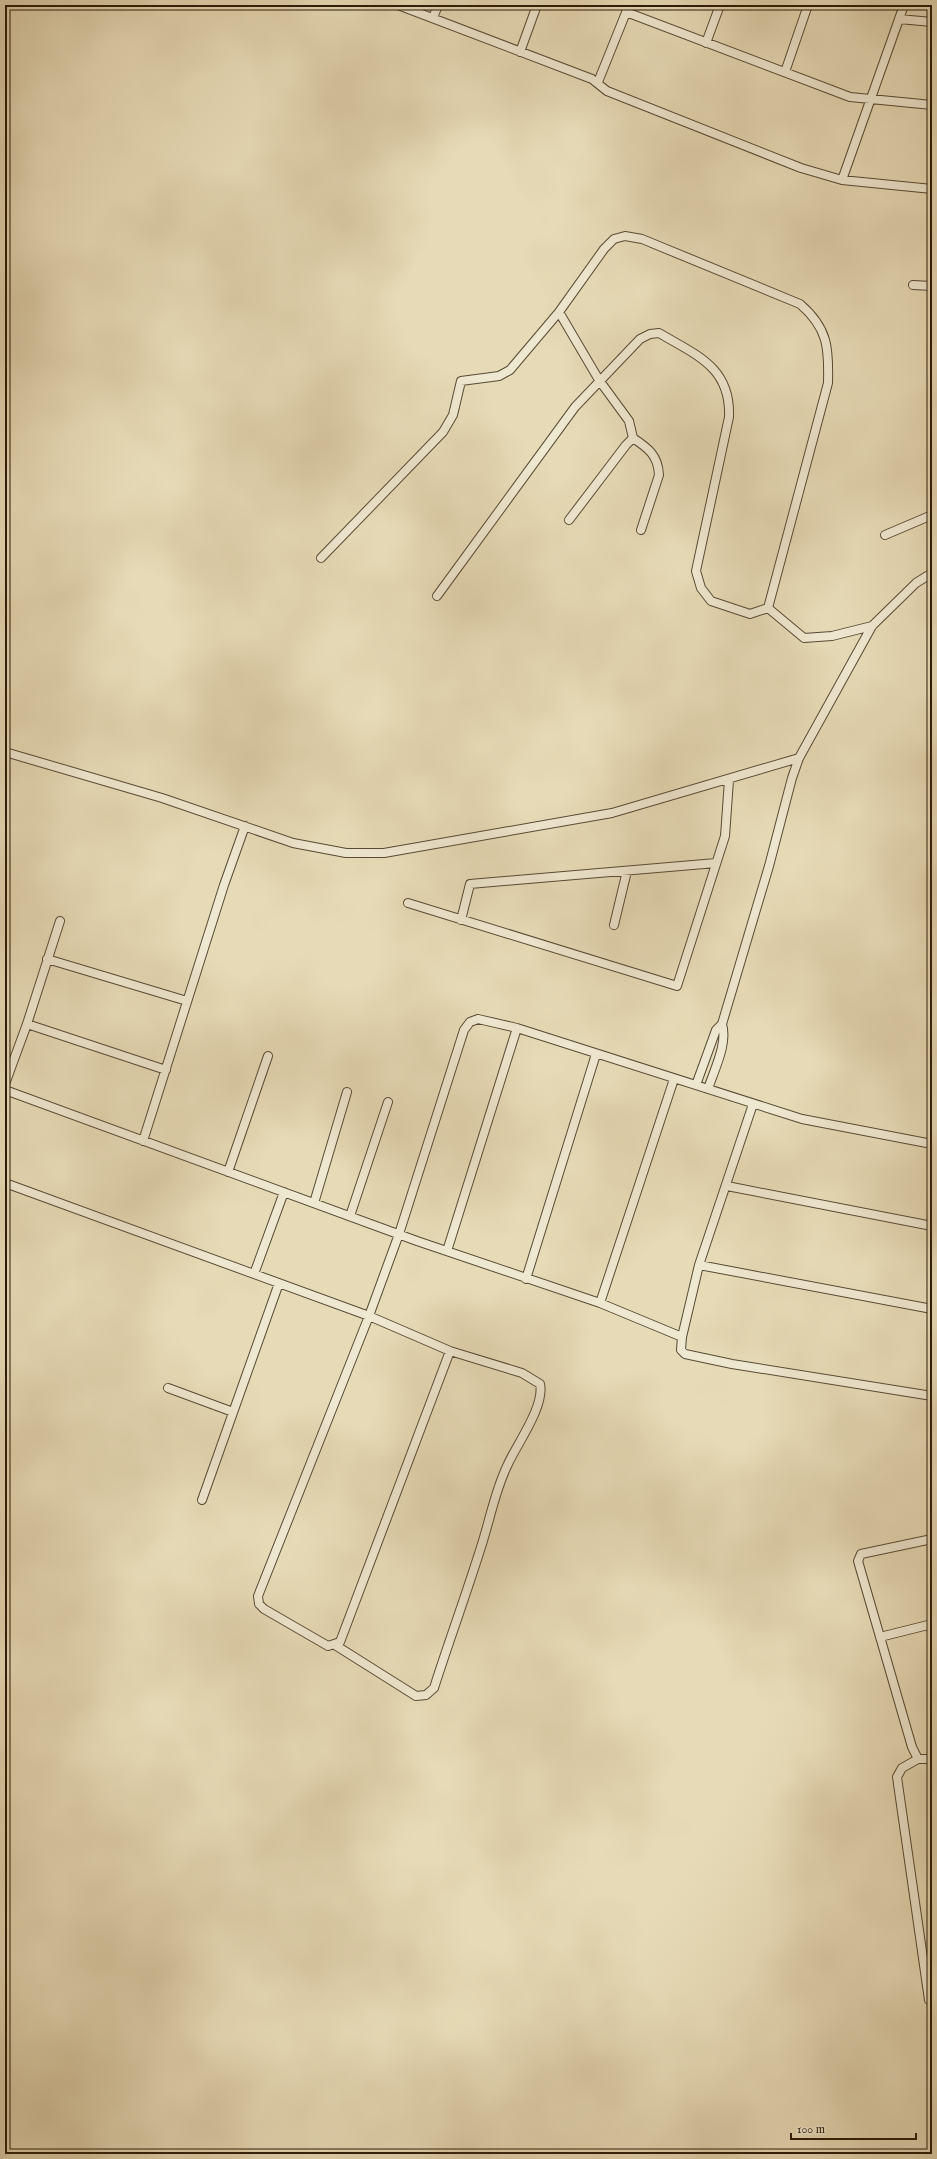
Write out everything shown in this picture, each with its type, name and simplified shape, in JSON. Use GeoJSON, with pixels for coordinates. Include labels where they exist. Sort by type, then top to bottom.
{"type":"FeatureCollection","features":[{"type":"Feature","properties":{"kind":"street"},"geometry":{"type":"LineString","coordinates":[[398,5],[598,82],[607,90],[801,168],[842,180],[932,189]]}},
{"type":"Feature","properties":{"kind":"street"},"geometry":{"type":"LineString","coordinates":[[433,18],[438,5]]}},
{"type":"Feature","properties":{"kind":"street"},"geometry":{"type":"LineString","coordinates":[[520,52],[537,5]]}},
{"type":"Feature","properties":{"kind":"street"},"geometry":{"type":"LineString","coordinates":[[706,43],[720,5]]}},
{"type":"Feature","properties":{"kind":"street"},"geometry":{"type":"LineString","coordinates":[[785,72],[808,5]]}},
{"type":"Feature","properties":{"kind":"street"},"geometry":{"type":"LineString","coordinates":[[842,180],[904,5]]}},
{"type":"Feature","properties":{"kind":"street"},"geometry":{"type":"LineString","coordinates":[[598,82],[628,9],[706,43],[850,97],[932,105]]}},
{"type":"Feature","properties":{"kind":"street"},"geometry":{"type":"LineString","coordinates":[[899,19],[932,22]]}},
{"type":"Feature","properties":{"kind":"street"},"geometry":{"type":"LineString","coordinates":[[321,558],[443,432],[453,415],[461,381],[499,376],[510,370],[559,312],[604,249],[614,239],[625,236],[642,239],[800,304],[812,315],[824,333],[829,353],[828,383],[768,608]]}},
{"type":"Feature","properties":{"kind":"street"},"geometry":{"type":"LineString","coordinates":[[913,285],[932,286]]}},
{"type":"Feature","properties":{"kind":"street"},"geometry":{"type":"LineString","coordinates":[[559,312],[599,380],[629,421],[634,438],[651,451],[659,466],[659,474],[641,530]]}},
{"type":"Feature","properties":{"kind":"street"},"geometry":{"type":"LineString","coordinates":[[437,596],[575,407],[599,380],[640,339],[650,334],[659,334],[709,363],[727,388],[730,402],[729,417],[696,571],[701,588],[711,601],[750,614],[768,608]]}},
{"type":"Feature","properties":{"kind":"street"},"geometry":{"type":"LineString","coordinates":[[569,520],[626,445],[634,438]]}},
{"type":"Feature","properties":{"kind":"street"},"geometry":{"type":"LineString","coordinates":[[885,535],[932,515]]}},
{"type":"Feature","properties":{"kind":"street"},"geometry":{"type":"LineString","coordinates":[[696,1085],[716,1030],[722,1024],[769,866],[792,778],[799,758],[872,626],[916,583],[932,574]]}},
{"type":"Feature","properties":{"kind":"street"},"geometry":{"type":"LineString","coordinates":[[768,608],[804,638],[832,636],[872,626]]}},
{"type":"Feature","properties":{"kind":"street"},"geometry":{"type":"LineString","coordinates":[[5,752],[162,798],[293,843],[346,854],[384,853],[612,813],[667,795],[729,780],[799,758]]}},
{"type":"Feature","properties":{"kind":"street"},"geometry":{"type":"LineString","coordinates":[[408,903],[676,986],[725,836],[729,780]]}},
{"type":"Feature","properties":{"kind":"street"},"geometry":{"type":"LineString","coordinates":[[143,1141],[187,1001],[245,826]]}},
{"type":"Feature","properties":{"kind":"street"},"geometry":{"type":"LineString","coordinates":[[461,920],[470,884],[716,864]]}},
{"type":"Feature","properties":{"kind":"street"},"geometry":{"type":"LineString","coordinates":[[614,925],[627,871]]}},
{"type":"Feature","properties":{"kind":"street"},"geometry":{"type":"LineString","coordinates":[[5,1084],[27,1024],[60,921]]}},
{"type":"Feature","properties":{"kind":"street"},"geometry":{"type":"LineString","coordinates":[[47,959],[187,1001]]}},
{"type":"Feature","properties":{"kind":"street"},"geometry":{"type":"LineString","coordinates":[[450,1351],[340,1642],[335,1645],[328,1646],[264,1609],[259,1604],[258,1596],[369,1316],[399,1234],[464,1030],[470,1022],[478,1019],[517,1028],[674,1080],[696,1085],[802,1119],[932,1144]]}},
{"type":"Feature","properties":{"kind":"street"},"geometry":{"type":"LineString","coordinates":[[27,1024],[166,1070]]}},
{"type":"Feature","properties":{"kind":"street"},"geometry":{"type":"LineString","coordinates":[[708,1089],[722,1045],[724,1032],[722,1024]]}},
{"type":"Feature","properties":{"kind":"street"},"geometry":{"type":"LineString","coordinates":[[447,1251],[517,1028]]}},
{"type":"Feature","properties":{"kind":"street"},"geometry":{"type":"LineString","coordinates":[[526,1279],[596,1054]]}},
{"type":"Feature","properties":{"kind":"street"},"geometry":{"type":"LineString","coordinates":[[228,1172],[268,1056]]}},
{"type":"Feature","properties":{"kind":"street"},"geometry":{"type":"LineString","coordinates":[[600,1303],[674,1080]]}},
{"type":"Feature","properties":{"kind":"street"},"geometry":{"type":"LineString","coordinates":[[5,1090],[399,1234],[526,1279],[600,1303],[682,1337]]}},
{"type":"Feature","properties":{"kind":"street"},"geometry":{"type":"LineString","coordinates":[[314,1203],[347,1092]]}},
{"type":"Feature","properties":{"kind":"street"},"geometry":{"type":"LineString","coordinates":[[350,1216],[388,1102]]}},
{"type":"Feature","properties":{"kind":"street"},"geometry":{"type":"LineString","coordinates":[[753,1104],[727,1186],[699,1265],[682,1337],[681,1350],[685,1354],[732,1364],[932,1396]]}},
{"type":"Feature","properties":{"kind":"street"},"geometry":{"type":"LineString","coordinates":[[5,1183],[369,1316],[450,1351],[522,1373],[540,1384],[541,1391],[536,1408],[507,1465],[495,1497],[481,1547],[434,1688],[426,1695],[416,1696],[335,1645]]}},
{"type":"Feature","properties":{"kind":"street"},"geometry":{"type":"LineString","coordinates":[[727,1186],[932,1226]]}},
{"type":"Feature","properties":{"kind":"street"},"geometry":{"type":"LineString","coordinates":[[254,1274],[284,1192]]}},
{"type":"Feature","properties":{"kind":"street"},"geometry":{"type":"LineString","coordinates":[[699,1265],[932,1309]]}},
{"type":"Feature","properties":{"kind":"street"},"geometry":{"type":"LineString","coordinates":[[202,1500],[279,1283]]}},
{"type":"Feature","properties":{"kind":"street"},"geometry":{"type":"LineString","coordinates":[[168,1388],[233,1412]]}},
{"type":"Feature","properties":{"kind":"street"},"geometry":{"type":"LineString","coordinates":[[918,1759],[912,1747],[858,1564],[861,1554],[932,1539]]}},
{"type":"Feature","properties":{"kind":"street"},"geometry":{"type":"LineString","coordinates":[[880,1637],[932,1624]]}},
{"type":"Feature","properties":{"kind":"street"},"geometry":{"type":"LineString","coordinates":[[929,2000],[897,1777],[902,1768],[918,1759],[932,1759]]}}]}
